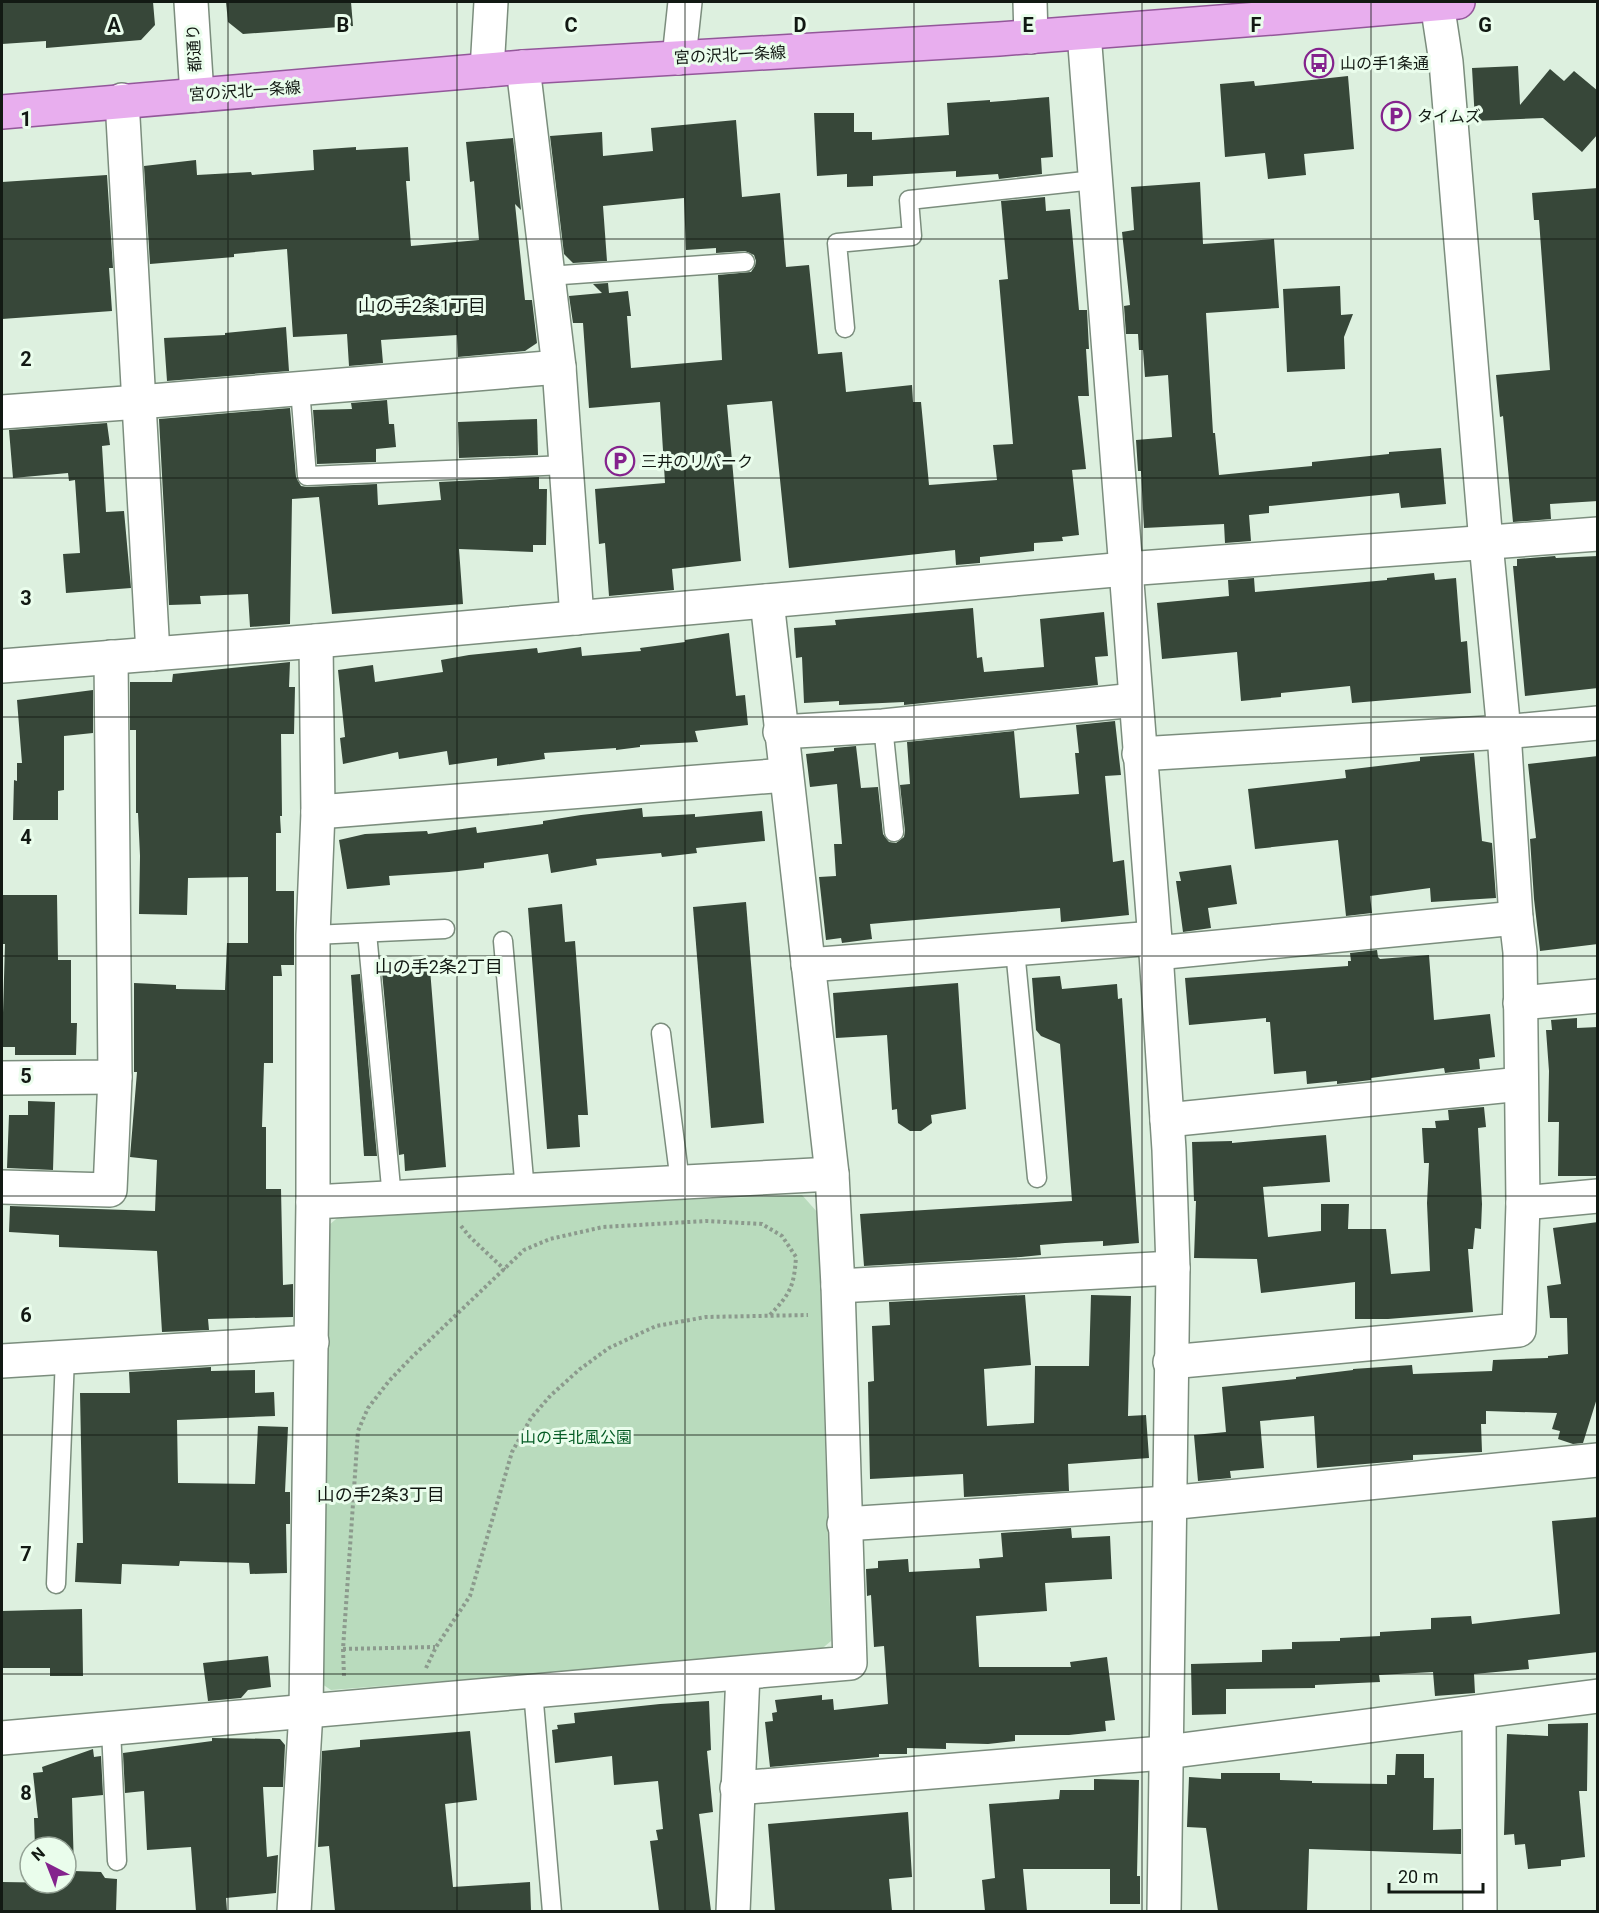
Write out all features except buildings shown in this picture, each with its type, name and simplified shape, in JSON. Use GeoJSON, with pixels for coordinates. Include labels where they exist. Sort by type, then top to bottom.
{"type":"FeatureCollection","features":[{"type":"Feature","properties":{"kind":"main road","name":"宮の沢北一条線"},"geometry":{"type":"LineString","coordinates":[[2,112],[487,70],[1084,33],[1272,10],[1448,2]]}},
{"type":"Feature","properties":{"kind":"street","name":"都通り"},"geometry":{"type":"LineString","coordinates":[[191,2],[197,95]]}},
{"type":"Feature","properties":{"kind":"street"},"geometry":{"type":"LineString","coordinates":[[487,70],[491,2]]}},
{"type":"Feature","properties":{"kind":"street"},"geometry":{"type":"LineString","coordinates":[[680,58],[685,2]]}},
{"type":"Feature","properties":{"kind":"street"},"geometry":{"type":"LineString","coordinates":[[1030,2],[1031,36]]}},
{"type":"Feature","properties":{"kind":"street"},"geometry":{"type":"LineString","coordinates":[[1170,1362],[1519,1330],[1523,1203],[1520,952],[1504,732],[1446,62],[1448,2]]}},
{"type":"Feature","properties":{"kind":"street"},"geometry":{"type":"LineString","coordinates":[[1084,33],[1167,1120],[1173,1268],[1164,1911]]}},
{"type":"Feature","properties":{"kind":"street"},"geometry":{"type":"LineString","coordinates":[[522,68],[559,367],[577,618]]}},
{"type":"Feature","properties":{"kind":"street"},"geometry":{"type":"LineString","coordinates":[[122,100],[153,654]]}},
{"type":"Feature","properties":{"kind":"street"},"geometry":{"type":"LineString","coordinates":[[2,412],[559,367]]}},
{"type":"Feature","properties":{"kind":"street"},"geometry":{"type":"LineString","coordinates":[[2,666],[316,641],[1126,569],[1598,534]]}},
{"type":"Feature","properties":{"kind":"street"},"geometry":{"type":"LineString","coordinates":[[2,1738],[850,1664],[832,1174],[780,732],[767,601]]}},
{"type":"Feature","properties":{"kind":"street"},"geometry":{"type":"LineString","coordinates":[[294,1911],[306,1712],[314,1202],[313,935],[318,812],[316,641]]}},
{"type":"Feature","properties":{"kind":"street"},"geometry":{"type":"LineString","coordinates":[[2,1187],[110,1190],[115,1077],[111,657]]}},
{"type":"Feature","properties":{"kind":"street"},"geometry":{"type":"LineString","coordinates":[[780,732],[883,726],[1135,700]]}},
{"type":"Feature","properties":{"kind":"street"},"geometry":{"type":"LineString","coordinates":[[1139,754],[1504,732],[1598,723]]}},
{"type":"Feature","properties":{"kind":"street"},"geometry":{"type":"LineString","coordinates":[[318,812],[786,775]]}},
{"type":"Feature","properties":{"kind":"street"},"geometry":{"type":"LineString","coordinates":[[808,965],[1015,950],[1155,946],[1516,918]]}},
{"type":"Feature","properties":{"kind":"street"},"geometry":{"type":"LineString","coordinates":[[1520,1003],[1598,996]]}},
{"type":"Feature","properties":{"kind":"street"},"geometry":{"type":"LineString","coordinates":[[2,1078],[115,1077]]}},
{"type":"Feature","properties":{"kind":"street"},"geometry":{"type":"LineString","coordinates":[[1167,1120],[1521,1084]]}},
{"type":"Feature","properties":{"kind":"street"},"geometry":{"type":"LineString","coordinates":[[314,1202],[832,1174]]}},
{"type":"Feature","properties":{"kind":"street"},"geometry":{"type":"LineString","coordinates":[[1523,1203],[1598,1196]]}},
{"type":"Feature","properties":{"kind":"street"},"geometry":{"type":"LineString","coordinates":[[838,1301],[1173,1268]]}},
{"type":"Feature","properties":{"kind":"street"},"geometry":{"type":"LineString","coordinates":[[2,1361],[312,1342]]}},
{"type":"Feature","properties":{"kind":"street"},"geometry":{"type":"LineString","coordinates":[[844,1524],[1168,1503],[1598,1460]]}},
{"type":"Feature","properties":{"kind":"street"},"geometry":{"type":"LineString","coordinates":[[733,1911],[743,1673]]}},
{"type":"Feature","properties":{"kind":"street"},"geometry":{"type":"LineString","coordinates":[[737,1788],[1167,1752],[1598,1696]]}},
{"type":"Feature","properties":{"kind":"street"},"geometry":{"type":"LineString","coordinates":[[1479,1713],[1480,1911]]}},
{"type":"Feature","properties":{"kind":"lane"},"geometry":{"type":"LineString","coordinates":[[845,328],[837,243],[912,236],[909,200],[1094,180]]}},
{"type":"Feature","properties":{"kind":"lane"},"geometry":{"type":"LineString","coordinates":[[548,276],[745,262]]}},
{"type":"Feature","properties":{"kind":"lane"},"geometry":{"type":"LineString","coordinates":[[300,389],[307,476],[566,465]]}},
{"type":"Feature","properties":{"kind":"lane"},"geometry":{"type":"LineString","coordinates":[[883,726],[894,832]]}},
{"type":"Feature","properties":{"kind":"lane"},"geometry":{"type":"LineString","coordinates":[[313,935],[446,929]]}},
{"type":"Feature","properties":{"kind":"lane"},"geometry":{"type":"LineString","coordinates":[[367,933],[392,1198]]}},
{"type":"Feature","properties":{"kind":"lane"},"geometry":{"type":"LineString","coordinates":[[504,941],[525,1191]]}},
{"type":"Feature","properties":{"kind":"lane"},"geometry":{"type":"LineString","coordinates":[[1015,950],[1037,1178]]}},
{"type":"Feature","properties":{"kind":"lane"},"geometry":{"type":"LineString","coordinates":[[661,1033],[680,1182]]}},
{"type":"Feature","properties":{"kind":"lane"},"geometry":{"type":"LineString","coordinates":[[56,1584],[65,1357]]}},
{"type":"Feature","properties":{"kind":"lane"},"geometry":{"type":"LineString","coordinates":[[533,1691],[552,1911]]}},
{"type":"Feature","properties":{"kind":"lane"},"geometry":{"type":"LineString","coordinates":[[111,1728],[117,1862]]}},
{"type":"Feature","properties":{"kind":"path"},"geometry":{"type":"LineString","coordinates":[[465,1194],[460,1224],[470,1237],[505,1270]]}},
{"type":"Feature","properties":{"kind":"path"},"geometry":{"type":"LineString","coordinates":[[344,1681],[343,1649],[358,1431],[368,1408],[412,1357],[524,1250],[550,1239],[603,1227],[706,1221],[762,1224],[782,1236],[796,1257],[794,1283],[783,1302],[769,1316]]}},
{"type":"Feature","properties":{"kind":"path"},"geometry":{"type":"LineString","coordinates":[[423,1673],[436,1647],[470,1596],[512,1452],[531,1418],[551,1395],[580,1369],[609,1348],[656,1326],[706,1317],[769,1316],[838,1301]]}},
{"type":"Feature","properties":{"kind":"path"},"geometry":{"type":"LineString","coordinates":[[343,1649],[436,1647]]}},
{"type":"Feature","properties":{"kind":"green space","name":"山の手北風公園"},"geometry":{"type":"Polygon","coordinates":[[[802,1195],[818,1213],[831,1641],[818,1652],[331,1690],[322,1684],[329,1225],[342,1214],[802,1195]]]}},
{"type":"Feature","properties":{"kind":"place","name":"山の手1条通"},"geometry":{"type":"Point","coordinates":[1319,63]}},
{"type":"Feature","properties":{"kind":"place","name":"タイムズ"},"geometry":{"type":"Point","coordinates":[1396,116]}},
{"type":"Feature","properties":{"kind":"place","name":"三井のリパーク"},"geometry":{"type":"Point","coordinates":[620,461]}},
{"type":"Feature","properties":{"kind":"district","name":"山の手2条1丁目"},"geometry":{"type":"Point","coordinates":[422,305]}},
{"type":"Feature","properties":{"kind":"district","name":"山の手2条2丁目"},"geometry":{"type":"Point","coordinates":[439,966]}},
{"type":"Feature","properties":{"kind":"district","name":"山の手2条3丁目"},"geometry":{"type":"Point","coordinates":[381,1494]}}]}
